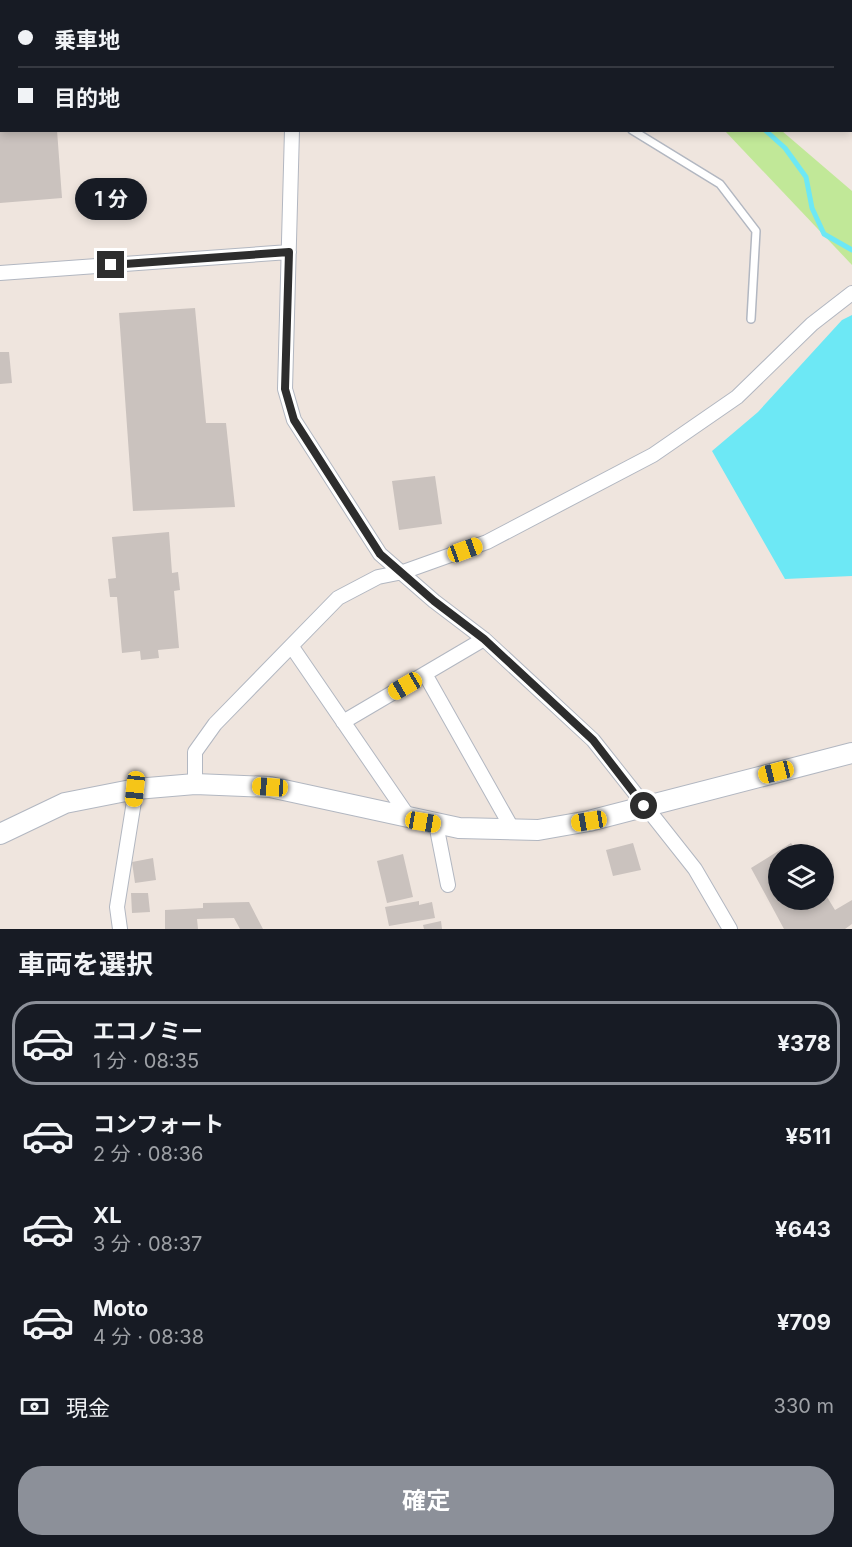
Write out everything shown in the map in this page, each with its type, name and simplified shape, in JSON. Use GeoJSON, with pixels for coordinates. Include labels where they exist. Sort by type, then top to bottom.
{"type":"FeatureCollection","features":[{"type":"Feature","properties":{"kind":"street"},"geometry":{"type":"LineString","coordinates":[[292,132],[285,389],[294,420],[380,554],[434,601],[484,639],[593,740],[695,869],[729,929]]}},
{"type":"Feature","properties":{"kind":"street"},"geometry":{"type":"LineString","coordinates":[[0,273],[289,252]]}},
{"type":"Feature","properties":{"kind":"street"},"geometry":{"type":"LineString","coordinates":[[195,784],[195,752],[208,734],[338,598],[378,578],[403,572],[487,542],[653,455],[737,397],[812,324],[852,293]]}},
{"type":"Feature","properties":{"kind":"street"},"geometry":{"type":"LineString","coordinates":[[343,722],[484,639]]}},
{"type":"Feature","properties":{"kind":"street"},"geometry":{"type":"LineString","coordinates":[[292,647],[410,819]]}},
{"type":"Feature","properties":{"kind":"street"},"geometry":{"type":"LineString","coordinates":[[425,674],[513,830]]}},
{"type":"Feature","properties":{"kind":"street"},"geometry":{"type":"LineString","coordinates":[[0,834],[66,803],[135,789],[195,784],[270,787],[459,828],[538,830],[589,821],[852,753]]}},
{"type":"Feature","properties":{"kind":"street"},"geometry":{"type":"LineString","coordinates":[[120,929],[117,907],[135,789]]}},
{"type":"Feature","properties":{"kind":"street"},"geometry":{"type":"LineString","coordinates":[[436,824],[448,885]]}},
{"type":"Feature","properties":{"kind":"lane"},"geometry":{"type":"LineString","coordinates":[[635,132],[720,184],[756,231],[751,319]]}},
{"type":"Feature","properties":{"kind":"green space"},"geometry":{"type":"Polygon","coordinates":[[[726,132],[783,132],[852,191],[852,265],[726,132]]]}},
{"type":"Feature","properties":{"kind":"water"},"geometry":{"type":"Polygon","coordinates":[[[852,315],[852,576],[785,579],[712,451],[758,412],[842,320],[852,315]]]}},
{"type":"Feature","properties":{"kind":"building"},"geometry":{"type":"Polygon","coordinates":[[[0,132],[57,132],[62,198],[0,203],[0,132]]]}},
{"type":"Feature","properties":{"kind":"building"},"geometry":{"type":"Polygon","coordinates":[[[195,308],[206,423],[226,423],[235,507],[133,511],[119,313],[195,308]]]}},
{"type":"Feature","properties":{"kind":"building"},"geometry":{"type":"Polygon","coordinates":[[[0,352],[9,352],[12,383],[0,384],[0,352]]]}},
{"type":"Feature","properties":{"kind":"building"},"geometry":{"type":"Polygon","coordinates":[[[435,476],[442,524],[399,530],[392,481],[435,476]]]}},
{"type":"Feature","properties":{"kind":"building"},"geometry":{"type":"Polygon","coordinates":[[[169,532],[172,573],[178,572],[180,590],[174,591],[179,648],[158,650],[159,658],[141,660],[140,651],[122,653],[117,597],[110,597],[108,579],[116,578],[112,537],[169,532]]]}},
{"type":"Feature","properties":{"kind":"building"},"geometry":{"type":"Polygon","coordinates":[[[633,843],[641,870],[613,876],[606,850],[633,843]]]}},
{"type":"Feature","properties":{"kind":"building"},"geometry":{"type":"Polygon","coordinates":[[[403,854],[413,897],[387,903],[377,861],[403,854]]]}},
{"type":"Feature","properties":{"kind":"building"},"geometry":{"type":"Polygon","coordinates":[[[768,857],[768,899],[751,868],[768,857]]]}},
{"type":"Feature","properties":{"kind":"building"},"geometry":{"type":"Polygon","coordinates":[[[153,858],[156,880],[135,883],[132,862],[153,858]]]}},
{"type":"Feature","properties":{"kind":"building"},"geometry":{"type":"Polygon","coordinates":[[[131,893],[148,893],[150,912],[132,913],[131,893]]]}},
{"type":"Feature","properties":{"kind":"building"},"geometry":{"type":"Polygon","coordinates":[[[852,900],[852,924],[845,929],[784,929],[774,910],[835,910],[852,900]]]}},
{"type":"Feature","properties":{"kind":"building"},"geometry":{"type":"Polygon","coordinates":[[[419,901],[419,905],[432,902],[435,918],[389,926],[385,907],[419,901]]]}},
{"type":"Feature","properties":{"kind":"building"},"geometry":{"type":"Polygon","coordinates":[[[249,902],[263,929],[240,929],[234,918],[197,919],[198,929],[165,929],[165,910],[203,908],[203,903],[249,902]]]}},
{"type":"Feature","properties":{"kind":"building"},"geometry":{"type":"Polygon","coordinates":[[[441,921],[442,929],[424,929],[423,925],[441,921]]]}},
{"type":"Feature","properties":{"kind":"waterway"},"geometry":{"type":"LineString","coordinates":[[767,132],[785,148],[806,177],[812,208],[824,234],[852,250]]}},
{"type":"Feature","properties":{"kind":"route"},"geometry":{"type":"LineString","coordinates":[[111,265],[289,252],[285,389],[294,420],[380,554],[434,601],[484,639],[593,740],[644,806]]}}]}
